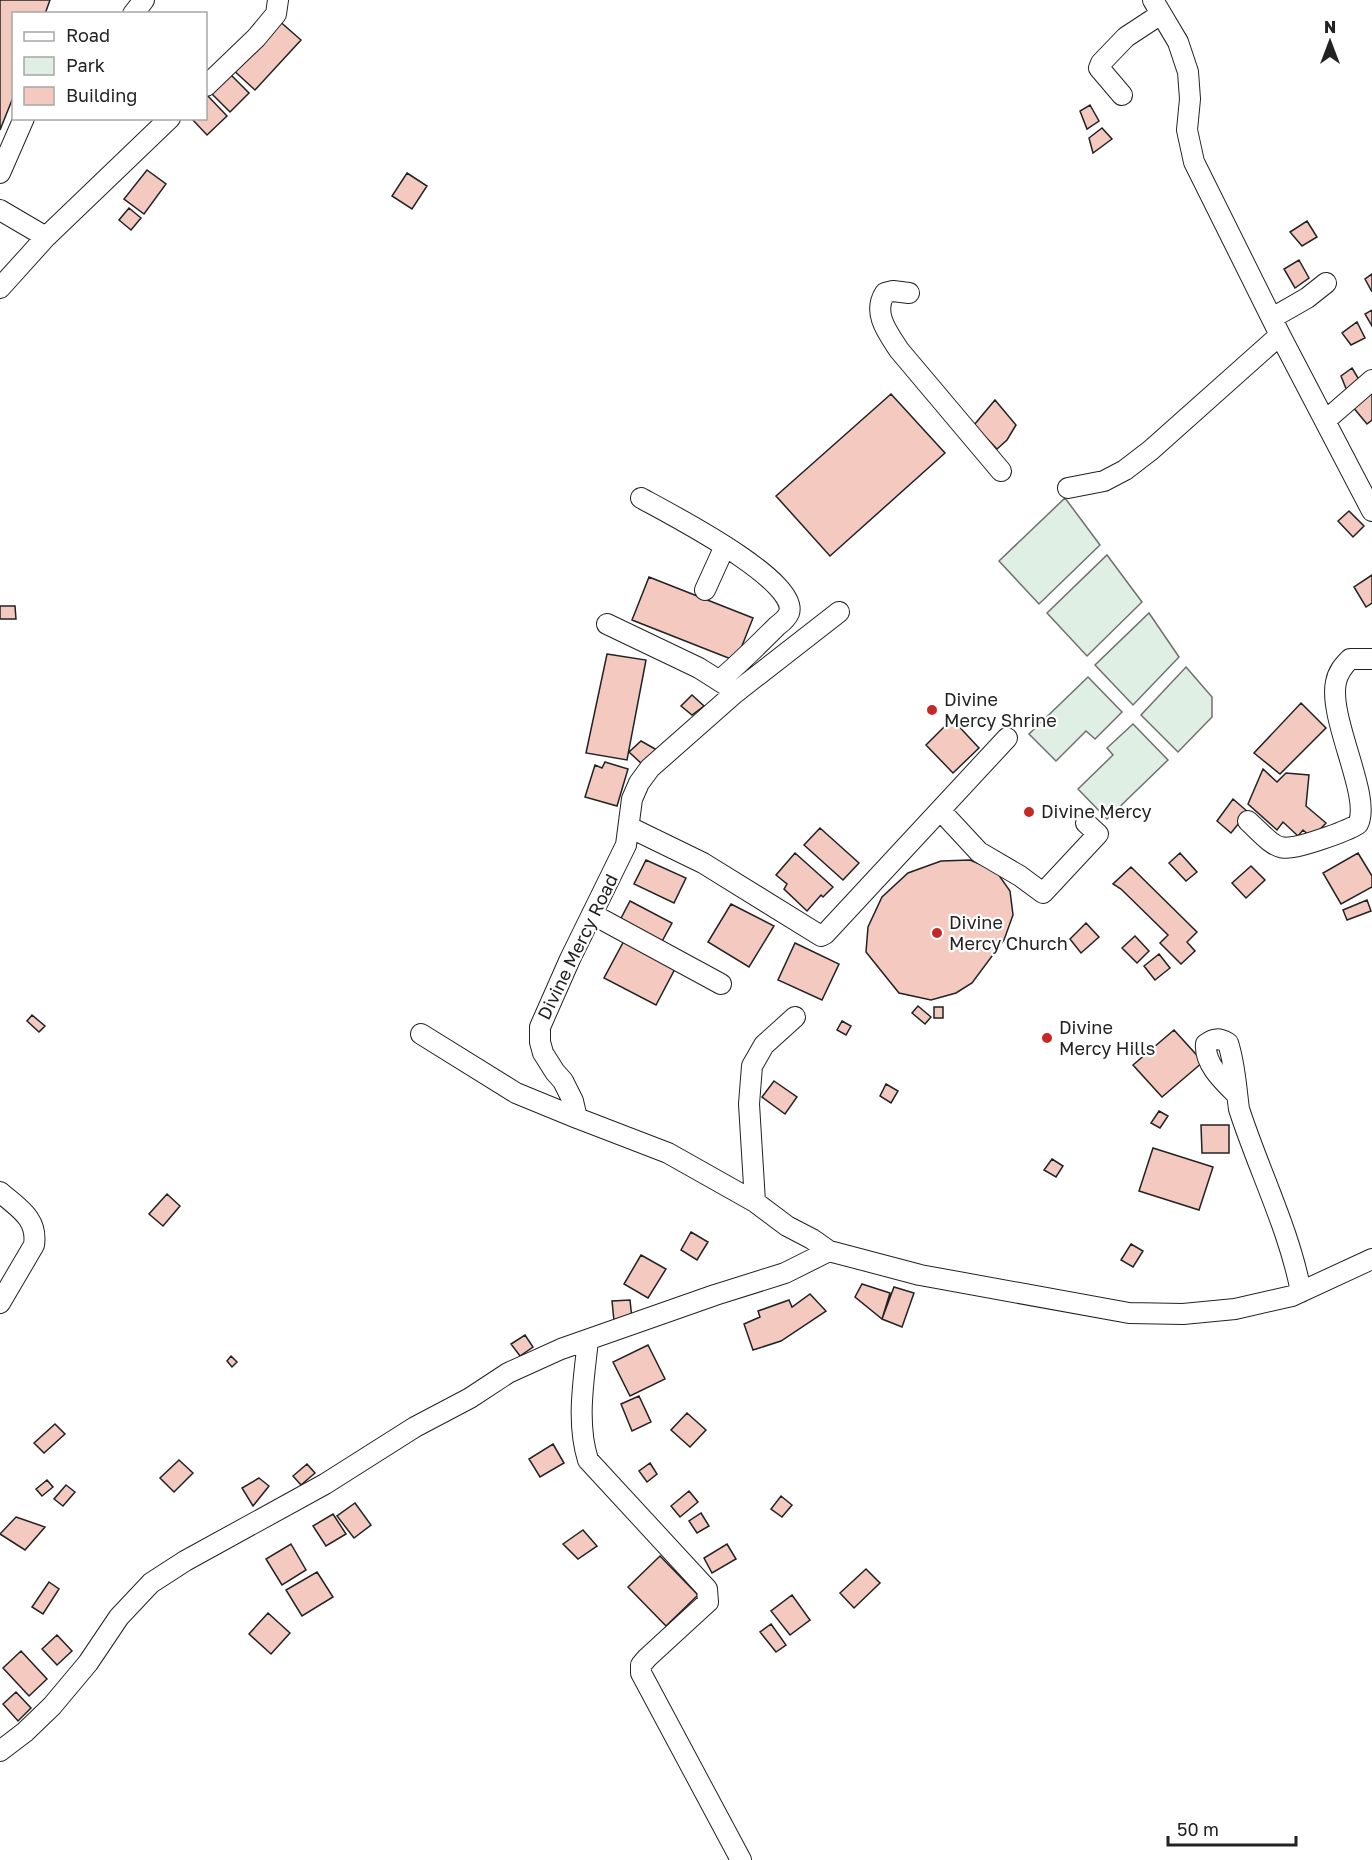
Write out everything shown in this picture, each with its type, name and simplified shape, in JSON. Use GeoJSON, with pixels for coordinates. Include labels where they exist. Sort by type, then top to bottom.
{"type":"FeatureCollection","features":[{"type":"Feature","properties":{"kind":"street"},"geometry":{"type":"LineString","coordinates":[[135,12],[144,0]]}},
{"type":"Feature","properties":{"kind":"street"},"geometry":{"type":"LineString","coordinates":[[207,85],[263,30],[276,14],[278,0]]}},
{"type":"Feature","properties":{"kind":"street"},"geometry":{"type":"LineString","coordinates":[[1122,96],[1099,68],[1101,63],[1157,7],[1178,42],[1188,72],[1190,99],[1187,130],[1194,162],[1372,511]]}},
{"type":"Feature","properties":{"kind":"street"},"geometry":{"type":"LineString","coordinates":[[0,173],[23,120]]}},
{"type":"Feature","properties":{"kind":"street"},"geometry":{"type":"LineString","coordinates":[[0,288],[46,237],[168,120]]}},
{"type":"Feature","properties":{"kind":"street"},"geometry":{"type":"LineString","coordinates":[[0,210],[46,237]]}},
{"type":"Feature","properties":{"kind":"street"},"geometry":{"type":"LineString","coordinates":[[1068,488],[1104,481],[1125,470],[1151,450],[1276,326],[1326,283]]}},
{"type":"Feature","properties":{"kind":"street"},"geometry":{"type":"LineString","coordinates":[[909,293],[893,291],[885,293],[881,300],[881,320],[886,331],[898,350],[1001,471]]}},
{"type":"Feature","properties":{"kind":"street"},"geometry":{"type":"LineString","coordinates":[[1326,420],[1372,380]]}},
{"type":"Feature","properties":{"kind":"street"},"geometry":{"type":"LineString","coordinates":[[641,498],[742,556],[786,595],[789,613],[756,649],[720,680]]}},
{"type":"Feature","properties":{"kind":"street"},"geometry":{"type":"LineString","coordinates":[[705,590],[725,546]]}},
{"type":"Feature","properties":{"kind":"street","name":"Divine Mercy Road"},"geometry":{"type":"LineString","coordinates":[[577,1118],[573,1101],[563,1080],[546,1059],[539,1036],[542,1021],[622,854],[629,827],[632,798],[639,783],[650,768],[735,693],[839,612]]}},
{"type":"Feature","properties":{"kind":"street"},"geometry":{"type":"LineString","coordinates":[[607,624],[720,680],[735,693]]}},
{"type":"Feature","properties":{"kind":"street"},"geometry":{"type":"LineString","coordinates":[[1248,821],[1276,847],[1284,848],[1292,848],[1321,839],[1359,824],[1369,810],[1370,793],[1364,770],[1336,702],[1335,684],[1340,670],[1350,659],[1372,659]]}},
{"type":"Feature","properties":{"kind":"street"},"geometry":{"type":"LineString","coordinates":[[629,827],[703,863],[821,936],[1006,738]]}},
{"type":"Feature","properties":{"kind":"street"},"geometry":{"type":"LineString","coordinates":[[940,810],[979,852],[1020,876],[1043,893],[1098,834],[1086,823]]}},
{"type":"Feature","properties":{"kind":"street"},"geometry":{"type":"LineString","coordinates":[[592,914],[721,984]]}},
{"type":"Feature","properties":{"kind":"street"},"geometry":{"type":"LineString","coordinates":[[755,1202],[749,1104],[752,1066],[764,1045],[795,1017]]}},
{"type":"Feature","properties":{"kind":"street"},"geometry":{"type":"LineString","coordinates":[[421,1034],[516,1093],[668,1153],[755,1202],[787,1226],[829,1251],[920,1275],[1129,1313],[1184,1314],[1235,1309],[1301,1292],[1372,1259]]}},
{"type":"Feature","properties":{"kind":"street"},"geometry":{"type":"LineString","coordinates":[[1237,1095],[1248,1136],[1295,1261],[1301,1292]]}},
{"type":"Feature","properties":{"kind":"street"},"geometry":{"type":"LineString","coordinates":[[0,1192],[24,1213],[33,1225],[35,1234],[34,1245],[0,1304]]}},
{"type":"Feature","properties":{"kind":"street"},"geometry":{"type":"LineString","coordinates":[[0,1751],[25,1732],[52,1706],[88,1664],[119,1617],[151,1583],[221,1539],[325,1484],[415,1427],[470,1398],[508,1373],[561,1349],[785,1273],[829,1251]]}},
{"type":"Feature","properties":{"kind":"street"},"geometry":{"type":"LineString","coordinates":[[588,1340],[582,1397],[583,1445],[588,1460],[707,1589],[708,1602],[641,1665],[641,1673],[741,1860]]}},
{"type":"Feature","properties":{"kind":"green space"},"geometry":{"type":"Polygon","coordinates":[[[1065,498],[1100,545],[1039,604],[999,561],[1065,498]]]}},
{"type":"Feature","properties":{"kind":"green space"},"geometry":{"type":"Polygon","coordinates":[[[1107,555],[1142,602],[1087,656],[1047,613],[1107,555]]]}},
{"type":"Feature","properties":{"kind":"green space"},"geometry":{"type":"Polygon","coordinates":[[[1149,613],[1179,657],[1133,705],[1095,665],[1149,613]]]}},
{"type":"Feature","properties":{"kind":"green space"},"geometry":{"type":"Polygon","coordinates":[[[1186,667],[1212,697],[1212,717],[1178,752],[1141,715],[1186,667]]]}},
{"type":"Feature","properties":{"kind":"green space"},"geometry":{"type":"Polygon","coordinates":[[[1088,677],[1122,712],[1095,739],[1086,731],[1056,761],[1029,734],[1088,677]]]}},
{"type":"Feature","properties":{"kind":"green space"},"geometry":{"type":"Polygon","coordinates":[[[1133,724],[1168,760],[1107,819],[1078,789],[1113,755],[1107,748],[1133,724]]]}},
{"type":"Feature","properties":{"kind":"building"},"geometry":{"type":"Polygon","coordinates":[[[0,0],[50,0],[46,12],[12,12],[12,100],[0,130],[0,0]]]}},
{"type":"Feature","properties":{"kind":"building"},"geometry":{"type":"Polygon","coordinates":[[[277,19],[301,40],[255,90],[231,68],[277,19]]]}},
{"type":"Feature","properties":{"kind":"building"},"geometry":{"type":"Polygon","coordinates":[[[230,74],[249,93],[230,112],[211,93],[230,74]]]}},
{"type":"Feature","properties":{"kind":"building"},"geometry":{"type":"Polygon","coordinates":[[[207,95],[227,116],[207,135],[193,120],[207,120],[207,95]]]}},
{"type":"Feature","properties":{"kind":"building"},"geometry":{"type":"Polygon","coordinates":[[[1090,105],[1099,121],[1087,129],[1080,111],[1090,105]]]}},
{"type":"Feature","properties":{"kind":"building"},"geometry":{"type":"Polygon","coordinates":[[[1102,128],[1112,139],[1093,153],[1089,138],[1102,128]]]}},
{"type":"Feature","properties":{"kind":"building"},"geometry":{"type":"Polygon","coordinates":[[[147,170],[166,184],[144,214],[124,199],[147,170]]]}},
{"type":"Feature","properties":{"kind":"building"},"geometry":{"type":"Polygon","coordinates":[[[407,173],[427,186],[412,209],[392,196],[407,173]]]}},
{"type":"Feature","properties":{"kind":"building"},"geometry":{"type":"Polygon","coordinates":[[[129,208],[141,218],[131,230],[119,220],[129,208]]]}},
{"type":"Feature","properties":{"kind":"building"},"geometry":{"type":"Polygon","coordinates":[[[1307,221],[1317,237],[1302,246],[1290,232],[1307,221]]]}},
{"type":"Feature","properties":{"kind":"building"},"geometry":{"type":"Polygon","coordinates":[[[1299,260],[1309,278],[1295,288],[1284,269],[1299,260]]]}},
{"type":"Feature","properties":{"kind":"building"},"geometry":{"type":"Polygon","coordinates":[[[1372,274],[1372,292],[1365,279],[1372,274]]]}},
{"type":"Feature","properties":{"kind":"building"},"geometry":{"type":"Polygon","coordinates":[[[1372,310],[1372,326],[1365,314],[1372,310]]]}},
{"type":"Feature","properties":{"kind":"building"},"geometry":{"type":"Polygon","coordinates":[[[1357,322],[1365,338],[1351,345],[1342,333],[1357,322]]]}},
{"type":"Feature","properties":{"kind":"building"},"geometry":{"type":"Polygon","coordinates":[[[1352,368],[1361,383],[1349,396],[1341,376],[1352,368]]]}},
{"type":"Feature","properties":{"kind":"building"},"geometry":{"type":"Polygon","coordinates":[[[1368,389],[1372,394],[1372,420],[1367,424],[1352,406],[1368,389]]]}},
{"type":"Feature","properties":{"kind":"building"},"geometry":{"type":"Polygon","coordinates":[[[891,394],[945,453],[830,556],[776,496],[891,394]]]}},
{"type":"Feature","properties":{"kind":"building"},"geometry":{"type":"Polygon","coordinates":[[[995,400],[1016,425],[1007,440],[997,449],[974,425],[995,400]]]}},
{"type":"Feature","properties":{"kind":"building"},"geometry":{"type":"Polygon","coordinates":[[[1349,511],[1364,526],[1353,537],[1338,521],[1349,511]]]}},
{"type":"Feature","properties":{"kind":"building"},"geometry":{"type":"Polygon","coordinates":[[[1372,575],[1372,603],[1366,607],[1354,587],[1372,575]]]}},
{"type":"Feature","properties":{"kind":"building"},"geometry":{"type":"Polygon","coordinates":[[[649,577],[753,618],[736,661],[632,620],[649,577]]]}},
{"type":"Feature","properties":{"kind":"building"},"geometry":{"type":"Polygon","coordinates":[[[0,606],[15,606],[16,619],[0,619],[0,606]]]}},
{"type":"Feature","properties":{"kind":"building"},"geometry":{"type":"Polygon","coordinates":[[[607,654],[646,660],[627,760],[586,753],[607,654]]]}},
{"type":"Feature","properties":{"kind":"building"},"geometry":{"type":"Polygon","coordinates":[[[692,695],[704,706],[692,715],[681,706],[692,695]]]}},
{"type":"Feature","properties":{"kind":"building"},"geometry":{"type":"Polygon","coordinates":[[[1301,703],[1326,728],[1280,774],[1254,753],[1301,703]]]}},
{"type":"Feature","properties":{"kind":"building"},"geometry":{"type":"Polygon","coordinates":[[[952,719],[979,748],[953,773],[926,745],[952,719]]]}},
{"type":"Feature","properties":{"kind":"building"},"geometry":{"type":"Polygon","coordinates":[[[641,741],[657,750],[643,765],[629,752],[641,741]]]}},
{"type":"Feature","properties":{"kind":"building"},"geometry":{"type":"Polygon","coordinates":[[[605,762],[628,769],[617,806],[585,797],[595,765],[602,768],[605,762]]]}},
{"type":"Feature","properties":{"kind":"building"},"geometry":{"type":"Polygon","coordinates":[[[1263,769],[1277,782],[1286,773],[1309,775],[1306,806],[1326,823],[1312,838],[1303,830],[1298,836],[1283,822],[1277,830],[1248,804],[1263,769]]]}},
{"type":"Feature","properties":{"kind":"building"},"geometry":{"type":"Polygon","coordinates":[[[1233,799],[1248,812],[1231,833],[1217,821],[1233,799]]]}},
{"type":"Feature","properties":{"kind":"building"},"geometry":{"type":"Polygon","coordinates":[[[820,828],[859,863],[843,880],[804,845],[820,828]]]}},
{"type":"Feature","properties":{"kind":"building"},"geometry":{"type":"Polygon","coordinates":[[[795,853],[833,887],[823,897],[821,895],[807,911],[784,889],[787,884],[776,875],[795,853]]]}},
{"type":"Feature","properties":{"kind":"building"},"geometry":{"type":"Polygon","coordinates":[[[1180,853],[1197,872],[1186,881],[1169,863],[1180,853]]]}},
{"type":"Feature","properties":{"kind":"building"},"geometry":{"type":"Polygon","coordinates":[[[1358,853],[1372,876],[1372,887],[1341,904],[1323,873],[1358,853]]]}},
{"type":"Feature","properties":{"kind":"building"},"geometry":{"type":"Polygon","coordinates":[[[646,860],[686,878],[674,903],[634,884],[646,860]]]}},
{"type":"Feature","properties":{"kind":"building","name":"Divine Mercy Church"},"geometry":{"type":"Polygon","coordinates":[[[970,860],[996,871],[1010,891],[1013,915],[1004,940],[972,983],[956,993],[931,1000],[899,993],[866,952],[868,927],[882,897],[908,873],[941,861],[970,860]]]}},
{"type":"Feature","properties":{"kind":"building"},"geometry":{"type":"Polygon","coordinates":[[[1251,866],[1265,880],[1246,898],[1232,883],[1251,866]]]}},
{"type":"Feature","properties":{"kind":"building"},"geometry":{"type":"Polygon","coordinates":[[[1131,867],[1197,932],[1187,942],[1195,951],[1181,964],[1160,943],[1168,935],[1113,884],[1131,867]]]}},
{"type":"Feature","properties":{"kind":"building"},"geometry":{"type":"Polygon","coordinates":[[[1367,900],[1371,911],[1347,920],[1343,910],[1367,900]]]}},
{"type":"Feature","properties":{"kind":"building"},"geometry":{"type":"Polygon","coordinates":[[[630,901],[672,923],[660,945],[618,924],[630,901]]]}},
{"type":"Feature","properties":{"kind":"building"},"geometry":{"type":"Polygon","coordinates":[[[731,904],[774,926],[749,967],[708,942],[731,904]]]}},
{"type":"Feature","properties":{"kind":"building"},"geometry":{"type":"Polygon","coordinates":[[[1086,923],[1099,937],[1081,953],[1070,939],[1086,923]]]}},
{"type":"Feature","properties":{"kind":"building"},"geometry":{"type":"Polygon","coordinates":[[[1135,936],[1149,951],[1137,963],[1122,948],[1135,936]]]}},
{"type":"Feature","properties":{"kind":"building"},"geometry":{"type":"Polygon","coordinates":[[[625,939],[677,965],[656,1005],[604,978],[625,939]]]}},
{"type":"Feature","properties":{"kind":"building"},"geometry":{"type":"Polygon","coordinates":[[[795,943],[839,964],[822,1000],[778,980],[795,943]]]}},
{"type":"Feature","properties":{"kind":"building"},"geometry":{"type":"Polygon","coordinates":[[[1159,954],[1170,968],[1155,980],[1144,966],[1159,954]]]}},
{"type":"Feature","properties":{"kind":"building"},"geometry":{"type":"Polygon","coordinates":[[[918,1006],[931,1017],[925,1024],[912,1013],[918,1006]]]}},
{"type":"Feature","properties":{"kind":"building"},"geometry":{"type":"Polygon","coordinates":[[[934,1007],[943,1007],[943,1018],[934,1018],[934,1007]]]}},
{"type":"Feature","properties":{"kind":"building"},"geometry":{"type":"Polygon","coordinates":[[[32,1015],[45,1026],[39,1032],[27,1021],[32,1015]]]}},
{"type":"Feature","properties":{"kind":"building"},"geometry":{"type":"Polygon","coordinates":[[[842,1021],[851,1026],[846,1035],[837,1030],[842,1021]]]}},
{"type":"Feature","properties":{"kind":"building"},"geometry":{"type":"Polygon","coordinates":[[[1174,1030],[1203,1062],[1162,1097],[1133,1065],[1174,1030]]]}},
{"type":"Feature","properties":{"kind":"building"},"geometry":{"type":"Polygon","coordinates":[[[774,1081],[797,1097],[785,1114],[762,1097],[774,1081]]]}},
{"type":"Feature","properties":{"kind":"building"},"geometry":{"type":"Polygon","coordinates":[[[886,1084],[898,1091],[891,1103],[880,1096],[886,1084]]]}},
{"type":"Feature","properties":{"kind":"building"},"geometry":{"type":"Polygon","coordinates":[[[1159,1111],[1168,1116],[1160,1128],[1151,1123],[1159,1111]]]}},
{"type":"Feature","properties":{"kind":"building"},"geometry":{"type":"Polygon","coordinates":[[[1201,1125],[1229,1125],[1229,1153],[1202,1153],[1201,1125]]]}},
{"type":"Feature","properties":{"kind":"building"},"geometry":{"type":"Polygon","coordinates":[[[1153,1148],[1213,1167],[1199,1210],[1139,1191],[1153,1148]]]}},
{"type":"Feature","properties":{"kind":"building"},"geometry":{"type":"Polygon","coordinates":[[[1052,1159],[1063,1166],[1056,1177],[1044,1170],[1052,1159]]]}},
{"type":"Feature","properties":{"kind":"building"},"geometry":{"type":"Polygon","coordinates":[[[167,1194],[180,1206],[163,1226],[149,1214],[167,1194]]]}},
{"type":"Feature","properties":{"kind":"building"},"geometry":{"type":"Polygon","coordinates":[[[691,1232],[708,1242],[697,1260],[681,1250],[691,1232]]]}},
{"type":"Feature","properties":{"kind":"building"},"geometry":{"type":"Polygon","coordinates":[[[1131,1244],[1143,1251],[1133,1267],[1121,1260],[1131,1244]]]}},
{"type":"Feature","properties":{"kind":"building"},"geometry":{"type":"Polygon","coordinates":[[[641,1255],[666,1269],[648,1298],[624,1284],[641,1255]]]}},
{"type":"Feature","properties":{"kind":"building"},"geometry":{"type":"Polygon","coordinates":[[[862,1284],[890,1293],[882,1319],[855,1297],[862,1284]]]}},
{"type":"Feature","properties":{"kind":"building"},"geometry":{"type":"Polygon","coordinates":[[[894,1287],[914,1293],[902,1327],[882,1319],[894,1287]]]}},
{"type":"Feature","properties":{"kind":"building"},"geometry":{"type":"Polygon","coordinates":[[[810,1294],[826,1311],[781,1341],[753,1350],[744,1324],[760,1317],[758,1311],[789,1300],[792,1307],[810,1294]]]}},
{"type":"Feature","properties":{"kind":"building"},"geometry":{"type":"Polygon","coordinates":[[[630,1300],[632,1319],[614,1321],[612,1301],[630,1300]]]}},
{"type":"Feature","properties":{"kind":"building"},"geometry":{"type":"Polygon","coordinates":[[[525,1335],[533,1347],[520,1356],[511,1344],[525,1335]]]}},
{"type":"Feature","properties":{"kind":"building"},"geometry":{"type":"Polygon","coordinates":[[[648,1345],[665,1379],[630,1396],[613,1362],[648,1345]]]}},
{"type":"Feature","properties":{"kind":"building"},"geometry":{"type":"Polygon","coordinates":[[[231,1356],[237,1362],[232,1367],[227,1361],[231,1356]]]}},
{"type":"Feature","properties":{"kind":"building"},"geometry":{"type":"Polygon","coordinates":[[[639,1396],[651,1422],[632,1431],[621,1404],[639,1396]]]}},
{"type":"Feature","properties":{"kind":"building"},"geometry":{"type":"Polygon","coordinates":[[[687,1413],[706,1430],[690,1447],[671,1430],[687,1413]]]}},
{"type":"Feature","properties":{"kind":"building"},"geometry":{"type":"Polygon","coordinates":[[[55,1424],[65,1434],[44,1453],[34,1443],[55,1424]]]}},
{"type":"Feature","properties":{"kind":"building"},"geometry":{"type":"Polygon","coordinates":[[[553,1444],[564,1463],[540,1477],[529,1459],[553,1444]]]}},
{"type":"Feature","properties":{"kind":"building"},"geometry":{"type":"Polygon","coordinates":[[[179,1460],[193,1473],[174,1492],[160,1478],[179,1460]]]}},
{"type":"Feature","properties":{"kind":"building"},"geometry":{"type":"Polygon","coordinates":[[[650,1463],[657,1474],[647,1482],[639,1471],[650,1463]]]}},
{"type":"Feature","properties":{"kind":"building"},"geometry":{"type":"Polygon","coordinates":[[[307,1464],[315,1473],[301,1485],[293,1476],[307,1464]]]}},
{"type":"Feature","properties":{"kind":"building"},"geometry":{"type":"Polygon","coordinates":[[[259,1478],[269,1486],[253,1506],[242,1488],[259,1478]]]}},
{"type":"Feature","properties":{"kind":"building"},"geometry":{"type":"Polygon","coordinates":[[[47,1480],[53,1487],[42,1496],[36,1489],[47,1480]]]}},
{"type":"Feature","properties":{"kind":"building"},"geometry":{"type":"Polygon","coordinates":[[[66,1485],[75,1492],[63,1506],[54,1499],[66,1485]]]}},
{"type":"Feature","properties":{"kind":"building"},"geometry":{"type":"Polygon","coordinates":[[[689,1491],[698,1502],[680,1517],[671,1506],[689,1491]]]}},
{"type":"Feature","properties":{"kind":"building"},"geometry":{"type":"Polygon","coordinates":[[[781,1496],[792,1505],[782,1517],[771,1509],[781,1496]]]}},
{"type":"Feature","properties":{"kind":"building"},"geometry":{"type":"Polygon","coordinates":[[[355,1503],[371,1525],[354,1538],[337,1516],[355,1503]]]}},
{"type":"Feature","properties":{"kind":"building"},"geometry":{"type":"Polygon","coordinates":[[[701,1513],[709,1526],[697,1533],[689,1521],[701,1513]]]}},
{"type":"Feature","properties":{"kind":"building"},"geometry":{"type":"Polygon","coordinates":[[[333,1514],[346,1534],[326,1546],[313,1526],[333,1514]]]}},
{"type":"Feature","properties":{"kind":"building"},"geometry":{"type":"Polygon","coordinates":[[[16,1517],[45,1527],[25,1550],[0,1534],[16,1517]]]}},
{"type":"Feature","properties":{"kind":"building"},"geometry":{"type":"Polygon","coordinates":[[[583,1530],[597,1546],[578,1559],[563,1544],[583,1530]]]}},
{"type":"Feature","properties":{"kind":"building"},"geometry":{"type":"Polygon","coordinates":[[[291,1544],[306,1570],[282,1585],[266,1559],[291,1544]]]}},
{"type":"Feature","properties":{"kind":"building"},"geometry":{"type":"Polygon","coordinates":[[[727,1544],[736,1559],[712,1573],[704,1558],[727,1544]]]}},
{"type":"Feature","properties":{"kind":"building"},"geometry":{"type":"Polygon","coordinates":[[[660,1556],[698,1595],[666,1626],[628,1587],[660,1556]]]}},
{"type":"Feature","properties":{"kind":"building"},"geometry":{"type":"Polygon","coordinates":[[[866,1569],[880,1583],[854,1608],[840,1593],[866,1569]]]}},
{"type":"Feature","properties":{"kind":"building"},"geometry":{"type":"Polygon","coordinates":[[[317,1572],[333,1597],[302,1616],[286,1590],[317,1572]]]}},
{"type":"Feature","properties":{"kind":"building"},"geometry":{"type":"Polygon","coordinates":[[[49,1582],[59,1589],[43,1614],[32,1607],[49,1582]]]}},
{"type":"Feature","properties":{"kind":"building"},"geometry":{"type":"Polygon","coordinates":[[[792,1595],[810,1620],[790,1635],[771,1611],[792,1595]]]}},
{"type":"Feature","properties":{"kind":"building"},"geometry":{"type":"Polygon","coordinates":[[[268,1613],[290,1633],[271,1654],[249,1634],[268,1613]]]}},
{"type":"Feature","properties":{"kind":"building"},"geometry":{"type":"Polygon","coordinates":[[[771,1624],[786,1645],[776,1652],[760,1632],[771,1624]]]}},
{"type":"Feature","properties":{"kind":"building"},"geometry":{"type":"Polygon","coordinates":[[[57,1635],[72,1651],[57,1665],[42,1649],[57,1635]]]}},
{"type":"Feature","properties":{"kind":"building"},"geometry":{"type":"Polygon","coordinates":[[[21,1651],[47,1679],[29,1696],[3,1668],[21,1651]]]}},
{"type":"Feature","properties":{"kind":"building"},"geometry":{"type":"Polygon","coordinates":[[[16,1692],[31,1708],[18,1721],[3,1704],[16,1692]]]}},
{"type":"Feature","properties":{"kind":"place","name":"Divine Mercy Shrine"},"geometry":{"type":"Point","coordinates":[932,710]}},
{"type":"Feature","properties":{"kind":"place","name":"Divine Mercy"},"geometry":{"type":"Point","coordinates":[1029,812]}},
{"type":"Feature","properties":{"kind":"place","name":"Divine Mercy Church"},"geometry":{"type":"Point","coordinates":[937,933]}},
{"type":"Feature","properties":{"kind":"place","name":"Divine Mercy Hills"},"geometry":{"type":"Point","coordinates":[1047,1038]}}]}
